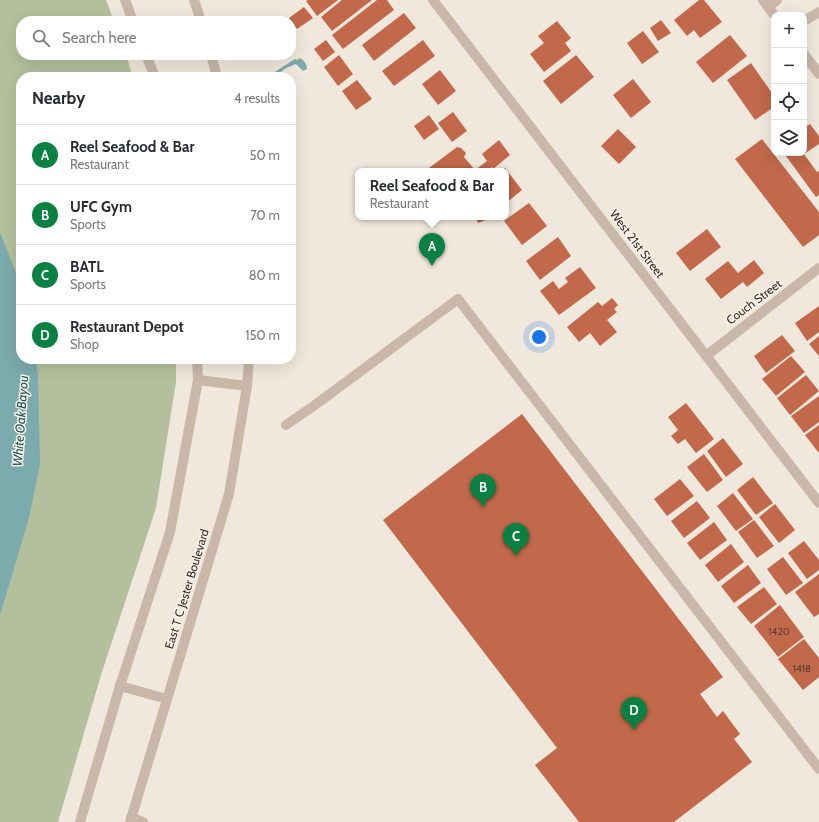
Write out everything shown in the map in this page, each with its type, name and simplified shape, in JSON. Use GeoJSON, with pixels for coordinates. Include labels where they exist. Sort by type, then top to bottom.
{"type":"FeatureCollection","features":[{"type":"Feature","properties":{"kind":"street"},"geometry":{"type":"LineString","coordinates":[[125,0],[131,16]]}},
{"type":"Feature","properties":{"kind":"street"},"geometry":{"type":"LineString","coordinates":[[194,0],[197,16]]}},
{"type":"Feature","properties":{"kind":"street"},"geometry":{"type":"LineString","coordinates":[[772,12],[766,3],[777,0]]}},
{"type":"Feature","properties":{"kind":"street","name":"West 21st Street"},"geometry":{"type":"LineString","coordinates":[[436,1],[819,503]]}},
{"type":"Feature","properties":{"kind":"street"},"geometry":{"type":"LineString","coordinates":[[807,19],[819,12]]}},
{"type":"Feature","properties":{"kind":"street"},"geometry":{"type":"LineString","coordinates":[[807,58],[819,74]]}},
{"type":"Feature","properties":{"kind":"street"},"geometry":{"type":"LineString","coordinates":[[148,60],[153,72]]}},
{"type":"Feature","properties":{"kind":"street"},"geometry":{"type":"LineString","coordinates":[[212,60],[216,72]]}},
{"type":"Feature","properties":{"kind":"street","name":"Couch Street"},"geometry":{"type":"LineString","coordinates":[[706,356],[819,268]]}},
{"type":"Feature","properties":{"kind":"street"},"geometry":{"type":"LineString","coordinates":[[286,425],[458,299],[819,769]]}},
{"type":"Feature","properties":{"kind":"street"},"geometry":{"type":"LineString","coordinates":[[80,822],[120,686],[170,532],[198,380],[197,364]]}},
{"type":"Feature","properties":{"kind":"street","name":"East T C Jester Boulevard"},"geometry":{"type":"LineString","coordinates":[[130,820],[230,494],[247,386],[248,364]]}},
{"type":"Feature","properties":{"kind":"street"},"geometry":{"type":"LineString","coordinates":[[198,380],[247,386]]}},
{"type":"Feature","properties":{"kind":"street"},"geometry":{"type":"LineString","coordinates":[[120,686],[167,699]]}},
{"type":"Feature","properties":{"kind":"street"},"geometry":{"type":"LineString","coordinates":[[130,820],[143,822]]}},
{"type":"Feature","properties":{"kind":"green space"},"geometry":{"type":"Polygon","coordinates":[[[0,0],[106,0],[112,16],[16,16],[16,60],[128,60],[131,72],[16,72],[16,364],[176,364],[176,382],[156,508],[101,675],[58,822],[0,822],[0,0]]]}},
{"type":"Feature","properties":{"kind":"water"},"geometry":{"type":"Polygon","coordinates":[[[299,58],[305,62],[307,69],[303,71],[296,64],[281,72],[275,72],[293,60],[298,60],[299,58]]]}},
{"type":"Feature","properties":{"kind":"water","name":"White Oak Bayou"},"geometry":{"type":"Polygon","coordinates":[[[0,232],[16,273],[16,364],[36,364],[38,373],[40,464],[29,518],[0,615],[0,232]]]}},
{"type":"Feature","properties":{"kind":"building"},"geometry":{"type":"Polygon","coordinates":[[[338,0],[317,16],[306,1],[338,0]]]}},
{"type":"Feature","properties":{"kind":"building"},"geometry":{"type":"Polygon","coordinates":[[[342,0],[372,0],[332,31],[321,17],[342,0]]]}},
{"type":"Feature","properties":{"kind":"building"},"geometry":{"type":"Polygon","coordinates":[[[377,0],[387,0],[394,10],[343,49],[332,35],[377,0]]]}},
{"type":"Feature","properties":{"kind":"building"},"geometry":{"type":"Polygon","coordinates":[[[699,0],[704,0],[722,22],[700,38],[694,30],[687,36],[674,20],[699,0]]]}},
{"type":"Feature","properties":{"kind":"building"},"geometry":{"type":"Polygon","coordinates":[[[304,7],[313,18],[297,29],[296,16],[292,16],[304,7]]]}},
{"type":"Feature","properties":{"kind":"building"},"geometry":{"type":"Polygon","coordinates":[[[404,13],[416,28],[374,61],[362,45],[404,13]]]}},
{"type":"Feature","properties":{"kind":"building"},"geometry":{"type":"Polygon","coordinates":[[[661,20],[671,33],[658,41],[650,28],[661,20]]]}},
{"type":"Feature","properties":{"kind":"building"},"geometry":{"type":"Polygon","coordinates":[[[557,21],[571,38],[565,43],[571,51],[544,72],[530,54],[544,43],[538,36],[557,21]]]}},
{"type":"Feature","properties":{"kind":"building"},"geometry":{"type":"Polygon","coordinates":[[[643,31],[659,52],[642,64],[627,43],[643,31]]]}},
{"type":"Feature","properties":{"kind":"building"},"geometry":{"type":"Polygon","coordinates":[[[730,35],[747,56],[713,83],[696,62],[730,35]]]}},
{"type":"Feature","properties":{"kind":"building"},"geometry":{"type":"Polygon","coordinates":[[[326,40],[335,52],[323,61],[314,49],[326,40]]]}},
{"type":"Feature","properties":{"kind":"building"},"geometry":{"type":"Polygon","coordinates":[[[423,40],[435,56],[394,86],[382,71],[423,40]]]}},
{"type":"Feature","properties":{"kind":"building"},"geometry":{"type":"Polygon","coordinates":[[[339,55],[353,74],[338,86],[324,67],[339,55]]]}},
{"type":"Feature","properties":{"kind":"building"},"geometry":{"type":"Polygon","coordinates":[[[576,55],[594,77],[561,104],[543,81],[576,55]]]}},
{"type":"Feature","properties":{"kind":"building"},"geometry":{"type":"Polygon","coordinates":[[[751,63],[771,92],[771,109],[755,120],[727,80],[751,63]]]}},
{"type":"Feature","properties":{"kind":"building"},"geometry":{"type":"Polygon","coordinates":[[[440,70],[456,91],[438,105],[422,84],[440,70]]]}},
{"type":"Feature","properties":{"kind":"building"},"geometry":{"type":"Polygon","coordinates":[[[633,79],[651,102],[631,118],[613,95],[633,79]]]}},
{"type":"Feature","properties":{"kind":"building"},"geometry":{"type":"Polygon","coordinates":[[[357,80],[372,99],[356,110],[342,91],[357,80]]]}},
{"type":"Feature","properties":{"kind":"building"},"geometry":{"type":"Polygon","coordinates":[[[453,112],[467,131],[452,142],[438,123],[453,112]]]}},
{"type":"Feature","properties":{"kind":"building"},"geometry":{"type":"Polygon","coordinates":[[[429,115],[439,129],[424,140],[414,126],[429,115]]]}},
{"type":"Feature","properties":{"kind":"building"},"geometry":{"type":"Polygon","coordinates":[[[810,124],[819,136],[819,144],[807,152],[807,126],[810,124]]]}},
{"type":"Feature","properties":{"kind":"building"},"geometry":{"type":"Polygon","coordinates":[[[618,129],[636,147],[619,164],[601,146],[618,129]]]}},
{"type":"Feature","properties":{"kind":"building"},"geometry":{"type":"Polygon","coordinates":[[[762,139],[771,151],[771,156],[775,156],[819,212],[819,235],[803,247],[735,159],[762,139]]]}},
{"type":"Feature","properties":{"kind":"building"},"geometry":{"type":"Polygon","coordinates":[[[499,140],[510,155],[494,168],[478,168],[487,161],[482,154],[499,140]]]}},
{"type":"Feature","properties":{"kind":"building"},"geometry":{"type":"Polygon","coordinates":[[[457,147],[461,148],[466,153],[464,157],[473,168],[429,168],[457,147]]]}},
{"type":"Feature","properties":{"kind":"building"},"geometry":{"type":"Polygon","coordinates":[[[786,156],[805,156],[817,172],[819,171],[819,195],[816,197],[786,156]]]}},
{"type":"Feature","properties":{"kind":"building"},"geometry":{"type":"Polygon","coordinates":[[[509,173],[522,190],[509,201],[509,173]]]}},
{"type":"Feature","properties":{"kind":"building"},"geometry":{"type":"Polygon","coordinates":[[[529,203],[547,226],[522,245],[504,221],[509,220],[509,217],[529,203]]]}},
{"type":"Feature","properties":{"kind":"building"},"geometry":{"type":"Polygon","coordinates":[[[477,220],[486,220],[478,223],[477,220]]]}},
{"type":"Feature","properties":{"kind":"building"},"geometry":{"type":"Polygon","coordinates":[[[707,229],[721,247],[690,271],[676,253],[707,229]]]}},
{"type":"Feature","properties":{"kind":"building"},"geometry":{"type":"Polygon","coordinates":[[[558,237],[571,256],[540,280],[526,261],[558,237]]]}},
{"type":"Feature","properties":{"kind":"building"},"geometry":{"type":"Polygon","coordinates":[[[754,260],[764,273],[747,287],[743,282],[721,299],[705,279],[728,261],[738,273],[754,260]]]}},
{"type":"Feature","properties":{"kind":"building"},"geometry":{"type":"Polygon","coordinates":[[[580,267],[596,288],[559,315],[540,291],[553,281],[559,289],[568,282],[565,278],[580,267]]]}},
{"type":"Feature","properties":{"kind":"building"},"geometry":{"type":"Polygon","coordinates":[[[612,298],[618,305],[614,309],[617,312],[607,320],[617,332],[600,346],[590,333],[579,342],[567,327],[598,302],[602,306],[612,298]]]}},
{"type":"Feature","properties":{"kind":"building"},"geometry":{"type":"Polygon","coordinates":[[[819,306],[819,332],[807,341],[795,323],[819,306]]]}},
{"type":"Feature","properties":{"kind":"building"},"geometry":{"type":"Polygon","coordinates":[[[782,335],[795,351],[766,373],[754,356],[782,335]]]}},
{"type":"Feature","properties":{"kind":"building"},"geometry":{"type":"Polygon","coordinates":[[[819,336],[819,356],[809,344],[819,336]]]}},
{"type":"Feature","properties":{"kind":"building"},"geometry":{"type":"Polygon","coordinates":[[[791,356],[805,372],[776,396],[762,379],[791,356]]]}},
{"type":"Feature","properties":{"kind":"building"},"geometry":{"type":"Polygon","coordinates":[[[806,375],[819,391],[790,415],[777,398],[806,375]]]}},
{"type":"Feature","properties":{"kind":"building"},"geometry":{"type":"Polygon","coordinates":[[[819,396],[819,422],[804,433],[791,416],[819,396]]]}},
{"type":"Feature","properties":{"kind":"building"},"geometry":{"type":"Polygon","coordinates":[[[686,403],[714,439],[696,453],[685,439],[678,444],[671,436],[678,430],[668,417],[686,403]]]}},
{"type":"Feature","properties":{"kind":"building"},"geometry":{"type":"Polygon","coordinates":[[[522,414],[723,677],[700,694],[717,717],[723,711],[740,734],[734,739],[752,762],[674,822],[579,822],[535,765],[557,748],[383,520],[522,414]]]}},
{"type":"Feature","properties":{"kind":"building"},"geometry":{"type":"Polygon","coordinates":[[[819,425],[819,451],[818,452],[805,435],[819,425]]]}},
{"type":"Feature","properties":{"kind":"building"},"geometry":{"type":"Polygon","coordinates":[[[723,438],[743,464],[726,477],[707,451],[723,438]]]}},
{"type":"Feature","properties":{"kind":"building"},"geometry":{"type":"Polygon","coordinates":[[[704,454],[723,480],[707,492],[687,467],[704,454]]]}},
{"type":"Feature","properties":{"kind":"building"},"geometry":{"type":"Polygon","coordinates":[[[753,477],[773,503],[756,515],[737,490],[753,477]]]}},
{"type":"Feature","properties":{"kind":"building"},"geometry":{"type":"Polygon","coordinates":[[[680,479],[694,496],[667,516],[654,499],[680,479]]]}},
{"type":"Feature","properties":{"kind":"building"},"geometry":{"type":"Polygon","coordinates":[[[733,493],[753,519],[736,531],[717,506],[733,493]]]}},
{"type":"Feature","properties":{"kind":"building"},"geometry":{"type":"Polygon","coordinates":[[[697,501],[710,518],[684,538],[671,521],[697,501]]]}},
{"type":"Feature","properties":{"kind":"building"},"geometry":{"type":"Polygon","coordinates":[[[775,504],[795,530],[779,543],[759,517],[775,504]]]}},
{"type":"Feature","properties":{"kind":"building"},"geometry":{"type":"Polygon","coordinates":[[[754,520],[774,546],[757,558],[738,532],[754,520]]]}},
{"type":"Feature","properties":{"kind":"building"},"geometry":{"type":"Polygon","coordinates":[[[714,522],[727,540],[700,560],[687,543],[714,522]]]}},
{"type":"Feature","properties":{"kind":"building"},"geometry":{"type":"Polygon","coordinates":[[[804,541],[819,560],[819,570],[807,579],[788,553],[804,541]]]}},
{"type":"Feature","properties":{"kind":"building"},"geometry":{"type":"Polygon","coordinates":[[[731,544],[744,562],[718,582],[705,565],[731,544]]]}},
{"type":"Feature","properties":{"kind":"building"},"geometry":{"type":"Polygon","coordinates":[[[783,557],[803,583],[786,595],[767,569],[783,557]]]}},
{"type":"Feature","properties":{"kind":"building"},"geometry":{"type":"Polygon","coordinates":[[[748,565],[761,583],[734,603],[721,586],[748,565]]]}},
{"type":"Feature","properties":{"kind":"building"},"geometry":{"type":"Polygon","coordinates":[[[819,574],[819,614],[814,617],[795,592],[819,574]]]}},
{"type":"Feature","properties":{"kind":"building"},"geometry":{"type":"Polygon","coordinates":[[[764,587],[777,604],[751,624],[737,607],[764,587]]]}},
{"type":"Feature","properties":{"kind":"building"},"geometry":{"type":"Polygon","coordinates":[[[780,605],[804,637],[778,657],[754,626],[780,605]]]}},
{"type":"Feature","properties":{"kind":"building"},"geometry":{"type":"Polygon","coordinates":[[[804,639],[819,658],[819,677],[803,690],[778,659],[804,639]]]}},
{"type":"Feature","properties":{"kind":"place","name":"Reel Seafood & Bar"},"geometry":{"type":"Point","coordinates":[432,266]}},
{"type":"Feature","properties":{"kind":"place","name":"UFC Gym"},"geometry":{"type":"Point","coordinates":[483,507]}},
{"type":"Feature","properties":{"kind":"place","name":"BATL"},"geometry":{"type":"Point","coordinates":[516,556]}},
{"type":"Feature","properties":{"kind":"place","name":"Restaurant Depot"},"geometry":{"type":"Point","coordinates":[634,730]}}]}
